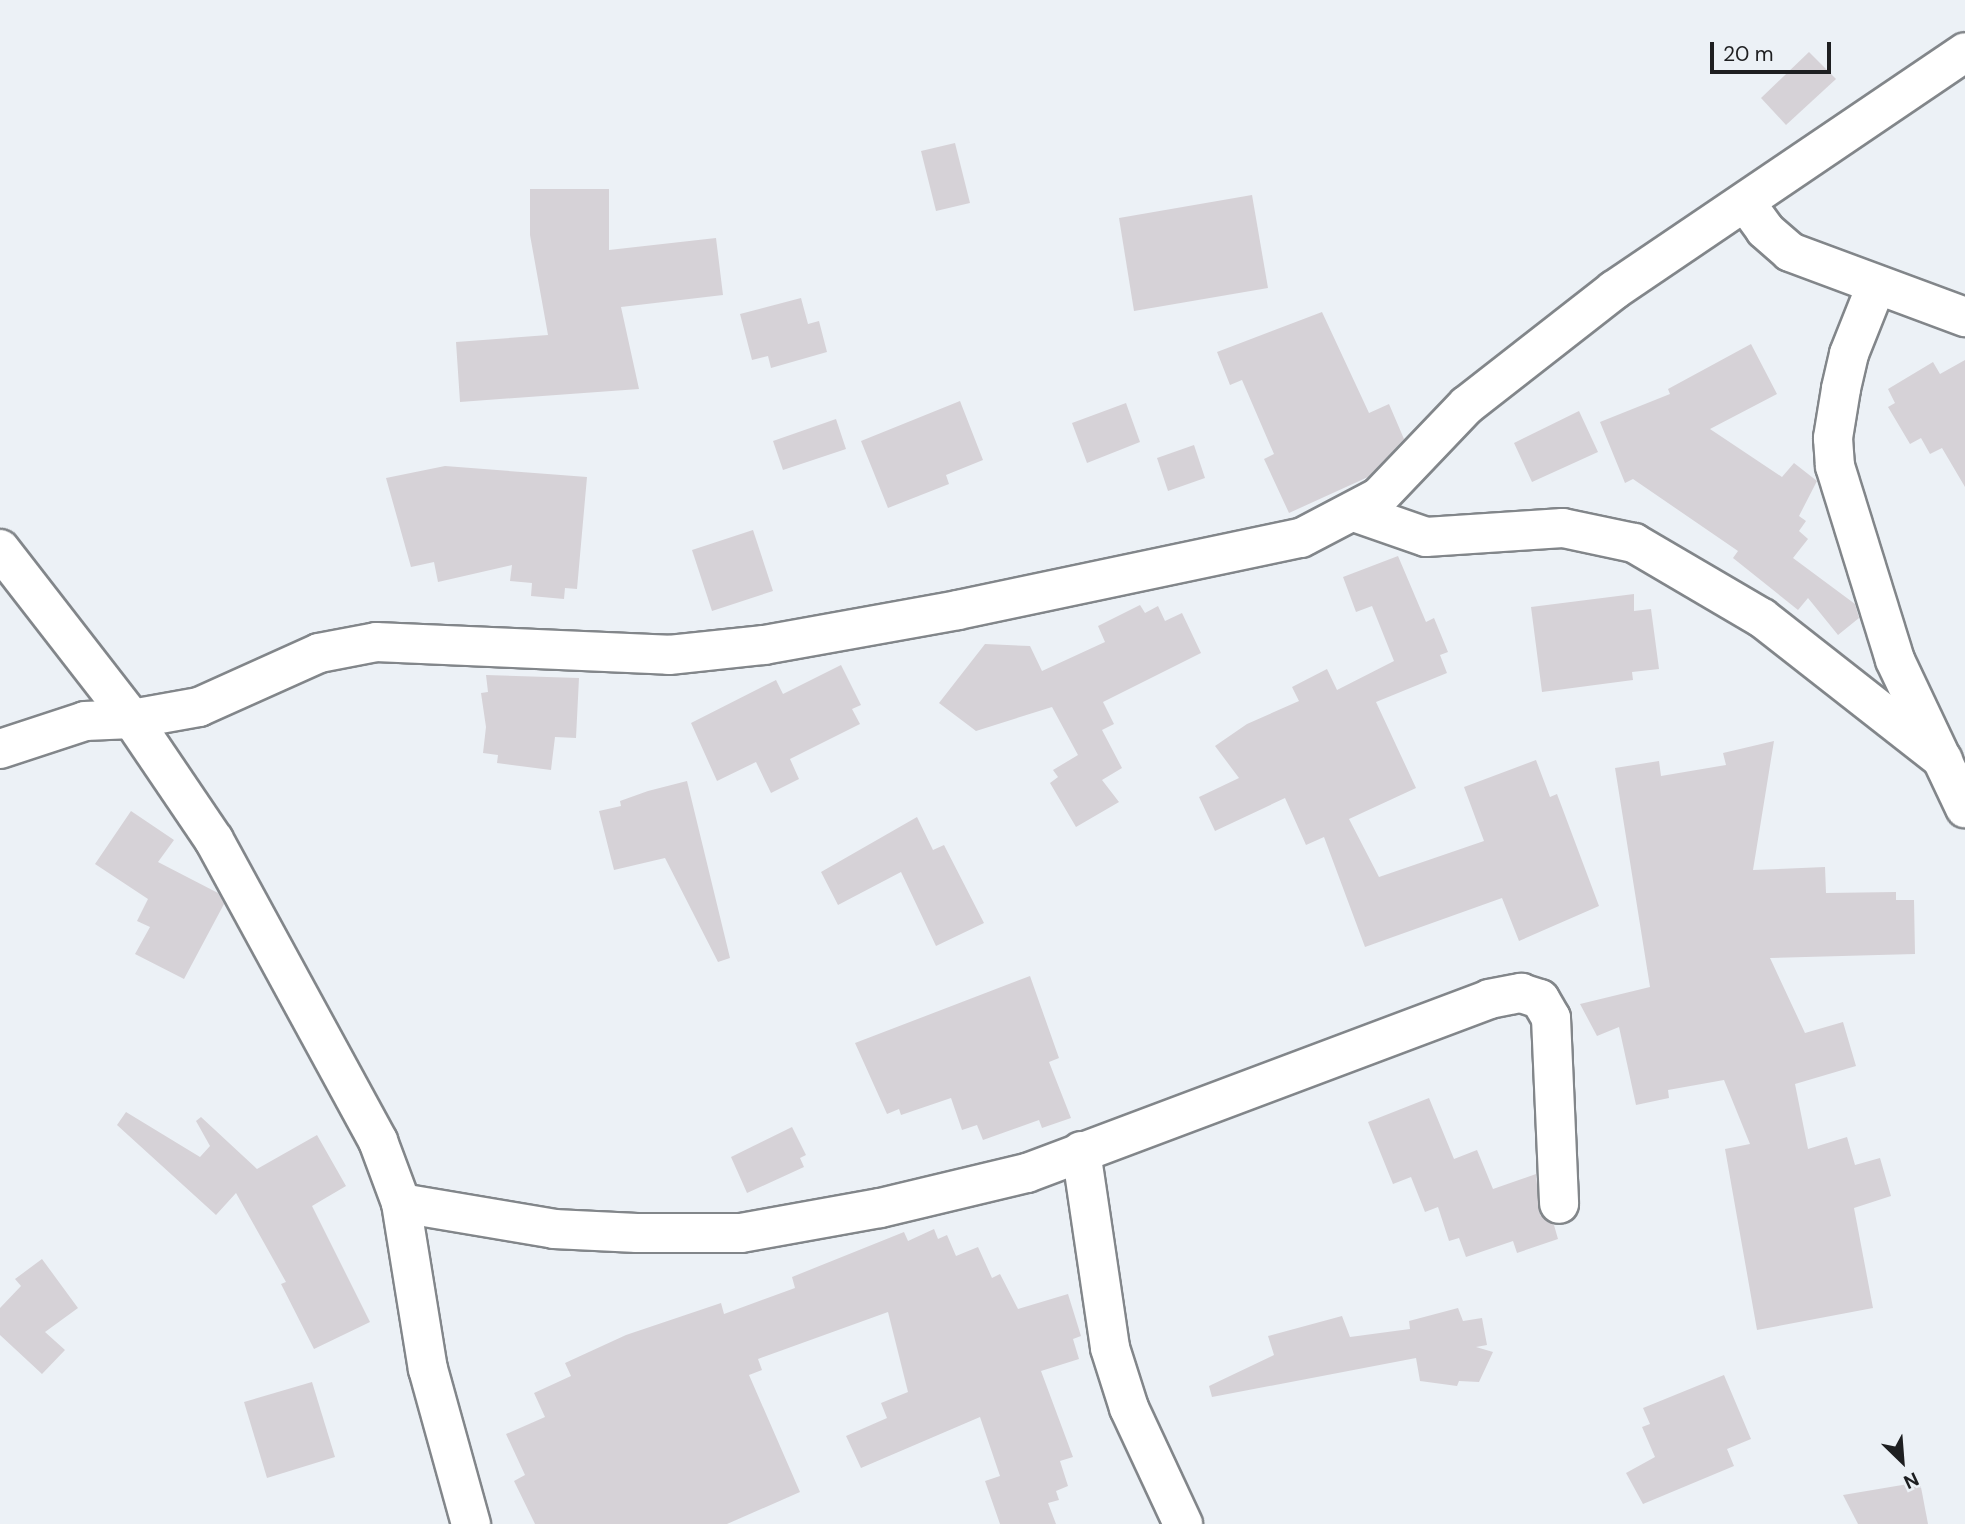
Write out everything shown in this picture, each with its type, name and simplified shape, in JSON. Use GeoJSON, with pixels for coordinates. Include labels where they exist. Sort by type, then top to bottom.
{"type":"FeatureCollection","features":[{"type":"Feature","properties":{"kind":"street"},"geometry":{"type":"LineString","coordinates":[[0,749],[85,721],[132,719],[198,707],[320,653],[376,642],[669,655],[764,645],[958,610],[1301,538],[1357,513],[1379,497],[1467,404],[1615,290],[1965,52]]}},
{"type":"Feature","properties":{"kind":"street"},"geometry":{"type":"LineString","coordinates":[[1745,202],[1765,230],[1790,252],[1876,286],[1945,307],[1965,317]]}},
{"type":"Feature","properties":{"kind":"street"},"geometry":{"type":"LineString","coordinates":[[1876,286],[1843,377],[1833,438],[1835,466],[1895,660],[1965,808]]}},
{"type":"Feature","properties":{"kind":"street"},"geometry":{"type":"LineString","coordinates":[[1357,513],[1426,537],[1563,528],[1634,543],[1762,618],[1943,760]]}},
{"type":"Feature","properties":{"kind":"street"},"geometry":{"type":"LineString","coordinates":[[0,549],[132,719],[214,840],[346,1075],[401,1203],[428,1369],[471,1524]]}},
{"type":"Feature","properties":{"kind":"street"},"geometry":{"type":"LineString","coordinates":[[401,1203],[554,1229],[741,1233],[880,1208],[1027,1173],[1489,999],[1521,993],[1540,999],[1551,1018],[1559,1204]]}},
{"type":"Feature","properties":{"kind":"street"},"geometry":{"type":"LineString","coordinates":[[1081,1151],[1110,1348],[1129,1408],[1183,1524]]}},
{"type":"Feature","properties":{"kind":"building"},"geometry":{"type":"Polygon","coordinates":[[[1809,52],[1836,79],[1786,125],[1761,98],[1809,52]]]}},
{"type":"Feature","properties":{"kind":"building"},"geometry":{"type":"Polygon","coordinates":[[[955,143],[970,203],[936,211],[921,151],[955,143]]]}},
{"type":"Feature","properties":{"kind":"building"},"geometry":{"type":"Polygon","coordinates":[[[530,189],[609,189],[609,250],[716,238],[723,295],[621,307],[639,389],[460,402],[456,342],[548,335],[530,235],[530,189]]]}},
{"type":"Feature","properties":{"kind":"building"},"geometry":{"type":"Polygon","coordinates":[[[1252,195],[1268,288],[1134,311],[1119,218],[1252,195]]]}},
{"type":"Feature","properties":{"kind":"building"},"geometry":{"type":"Polygon","coordinates":[[[801,298],[808,324],[819,321],[827,352],[771,368],[768,356],[752,360],[740,314],[801,298]]]}},
{"type":"Feature","properties":{"kind":"building"},"geometry":{"type":"Polygon","coordinates":[[[1322,312],[1369,413],[1389,404],[1404,439],[1368,477],[1289,513],[1264,459],[1274,454],[1242,380],[1230,385],[1217,352],[1322,312]]]}},
{"type":"Feature","properties":{"kind":"building"},"geometry":{"type":"Polygon","coordinates":[[[1751,344],[1777,394],[1710,429],[1782,477],[1794,463],[1817,481],[1799,516],[1806,521],[1799,531],[1808,539],[1793,558],[1855,604],[1859,618],[1838,635],[1808,598],[1798,610],[1733,558],[1738,551],[1633,479],[1625,483],[1600,422],[1670,394],[1668,389],[1751,344]]]}},
{"type":"Feature","properties":{"kind":"building"},"geometry":{"type":"Polygon","coordinates":[[[1965,360],[1965,487],[1942,448],[1930,454],[1921,438],[1910,444],[1888,407],[1895,403],[1888,389],[1933,362],[1940,374],[1965,360]]]}},
{"type":"Feature","properties":{"kind":"building"},"geometry":{"type":"Polygon","coordinates":[[[960,401],[983,460],[946,475],[949,484],[888,508],[861,441],[960,401]]]}},
{"type":"Feature","properties":{"kind":"building"},"geometry":{"type":"Polygon","coordinates":[[[1126,403],[1140,442],[1087,463],[1072,423],[1126,403]]]}},
{"type":"Feature","properties":{"kind":"building"},"geometry":{"type":"Polygon","coordinates":[[[1579,411],[1598,452],[1532,482],[1514,443],[1579,411]]]}},
{"type":"Feature","properties":{"kind":"building"},"geometry":{"type":"Polygon","coordinates":[[[836,419],[846,449],[783,470],[773,441],[836,419]]]}},
{"type":"Feature","properties":{"kind":"building"},"geometry":{"type":"Polygon","coordinates":[[[1194,445],[1205,478],[1168,491],[1157,458],[1194,445]]]}},
{"type":"Feature","properties":{"kind":"building"},"geometry":{"type":"Polygon","coordinates":[[[445,466],[587,477],[577,589],[565,588],[564,599],[531,596],[532,583],[510,581],[512,565],[438,582],[434,562],[411,567],[386,478],[445,466]]]}},
{"type":"Feature","properties":{"kind":"building"},"geometry":{"type":"Polygon","coordinates":[[[753,530],[773,591],[712,611],[692,550],[753,530]]]}},
{"type":"Feature","properties":{"kind":"building"},"geometry":{"type":"Polygon","coordinates":[[[1398,556],[1426,622],[1434,618],[1448,652],[1440,655],[1447,673],[1376,702],[1416,788],[1349,819],[1379,877],[1484,841],[1464,787],[1536,760],[1550,797],[1557,794],[1599,906],[1519,941],[1502,898],[1365,947],[1324,837],[1306,845],[1285,798],[1215,831],[1199,797],[1239,778],[1215,746],[1247,724],[1299,701],[1292,687],[1327,669],[1337,690],[1394,661],[1372,606],[1356,612],[1343,577],[1398,556]]]}},
{"type":"Feature","properties":{"kind":"building"},"geometry":{"type":"Polygon","coordinates":[[[1634,594],[1634,611],[1651,609],[1659,669],[1632,672],[1633,680],[1542,692],[1531,607],[1634,594]]]}},
{"type":"Feature","properties":{"kind":"building"},"geometry":{"type":"Polygon","coordinates":[[[1140,605],[1145,613],[1158,606],[1165,621],[1182,613],[1201,653],[1103,702],[1114,724],[1102,730],[1122,768],[1102,780],[1119,802],[1076,827],[1050,783],[1058,777],[1053,770],[1078,755],[1052,707],[976,731],[939,703],[985,644],[1030,646],[1042,671],[1105,642],[1098,626],[1140,605]]]}},
{"type":"Feature","properties":{"kind":"building"},"geometry":{"type":"Polygon","coordinates":[[[841,665],[861,705],[852,709],[860,724],[790,759],[799,779],[771,793],[756,762],[717,781],[691,723],[776,680],[783,694],[841,665]]]}},
{"type":"Feature","properties":{"kind":"building"},"geometry":{"type":"Polygon","coordinates":[[[486,675],[579,678],[576,738],[555,737],[551,770],[497,763],[498,755],[483,753],[486,727],[481,693],[488,692],[486,675]]]}},
{"type":"Feature","properties":{"kind":"building"},"geometry":{"type":"Polygon","coordinates":[[[1774,741],[1753,870],[1825,867],[1826,893],[1896,892],[1896,900],[1914,900],[1915,954],[1770,958],[1805,1033],[1843,1022],[1856,1066],[1795,1084],[1808,1149],[1847,1137],[1855,1165],[1880,1158],[1891,1196],[1854,1208],[1873,1308],[1757,1330],[1725,1149],[1750,1144],[1724,1080],[1668,1090],[1669,1098],[1636,1105],[1619,1027],[1597,1036],[1580,1004],[1650,987],[1615,768],[1659,761],[1661,776],[1726,765],[1723,753],[1774,741]]]}},
{"type":"Feature","properties":{"kind":"building"},"geometry":{"type":"Polygon","coordinates":[[[687,781],[730,958],[718,962],[665,858],[614,870],[599,811],[621,806],[620,801],[648,791],[687,781]]]}},
{"type":"Feature","properties":{"kind":"building"},"geometry":{"type":"Polygon","coordinates":[[[131,811],[174,840],[158,862],[218,893],[224,904],[184,979],[135,954],[150,927],[137,921],[148,899],[95,864],[131,811]]]}},
{"type":"Feature","properties":{"kind":"building"},"geometry":{"type":"Polygon","coordinates":[[[917,817],[933,850],[944,845],[984,923],[936,946],[901,872],[838,905],[821,872],[917,817]]]}},
{"type":"Feature","properties":{"kind":"building"},"geometry":{"type":"Polygon","coordinates":[[[1030,976],[1059,1058],[1049,1062],[1071,1118],[1042,1128],[1039,1120],[983,1140],[977,1125],[962,1130],[951,1098],[901,1115],[899,1109],[887,1114],[855,1043],[1030,976]]]}},
{"type":"Feature","properties":{"kind":"building"},"geometry":{"type":"Polygon","coordinates":[[[1429,1098],[1454,1159],[1477,1150],[1493,1189],[1536,1174],[1540,1215],[1554,1225],[1558,1239],[1517,1253],[1513,1241],[1466,1257],[1459,1238],[1449,1241],[1438,1207],[1425,1212],[1411,1177],[1393,1184],[1368,1122],[1429,1098]]]}},
{"type":"Feature","properties":{"kind":"building"},"geometry":{"type":"Polygon","coordinates":[[[126,1112],[200,1157],[210,1146],[196,1121],[201,1117],[257,1169],[317,1135],[346,1186],[312,1206],[370,1322],[314,1349],[281,1284],[286,1282],[236,1193],[216,1215],[117,1125],[126,1112]]]}},
{"type":"Feature","properties":{"kind":"building"},"geometry":{"type":"Polygon","coordinates":[[[792,1127],[806,1155],[800,1158],[804,1167],[747,1193],[731,1157],[792,1127]]]}},
{"type":"Feature","properties":{"kind":"building"},"geometry":{"type":"Polygon","coordinates":[[[934,1229],[938,1239],[947,1235],[956,1256],[978,1247],[992,1278],[1000,1274],[1018,1309],[1068,1294],[1081,1336],[1073,1339],[1079,1359],[1041,1371],[1073,1457],[1060,1461],[1068,1486],[1056,1491],[1059,1500],[1048,1503],[1056,1524],[1000,1524],[985,1481],[1000,1476],[980,1417],[861,1468],[846,1436],[887,1418],[881,1403],[908,1392],[888,1312],[758,1359],[762,1370],[749,1375],[800,1492],[727,1524],[535,1524],[514,1481],[525,1475],[506,1434],[545,1417],[534,1393],[571,1376],[565,1363],[626,1335],[721,1303],[724,1314],[795,1288],[792,1277],[904,1232],[908,1241],[934,1229]]]}},
{"type":"Feature","properties":{"kind":"building"},"geometry":{"type":"Polygon","coordinates":[[[42,1259],[78,1308],[45,1332],[65,1350],[42,1374],[0,1335],[0,1308],[21,1286],[15,1279],[42,1259]]]}},
{"type":"Feature","properties":{"kind":"building"},"geometry":{"type":"Polygon","coordinates":[[[1458,1308],[1463,1321],[1482,1318],[1487,1345],[1476,1347],[1493,1352],[1479,1382],[1459,1381],[1457,1386],[1420,1381],[1416,1358],[1212,1397],[1209,1386],[1274,1355],[1268,1336],[1342,1316],[1350,1337],[1410,1329],[1409,1321],[1458,1308]]]}},
{"type":"Feature","properties":{"kind":"building"},"geometry":{"type":"Polygon","coordinates":[[[1724,1375],[1751,1439],[1727,1449],[1734,1466],[1643,1504],[1626,1473],[1655,1457],[1642,1427],[1650,1424],[1643,1408],[1724,1375]]]}},
{"type":"Feature","properties":{"kind":"building"},"geometry":{"type":"Polygon","coordinates":[[[312,1382],[335,1457],[267,1478],[244,1402],[312,1382]]]}},
{"type":"Feature","properties":{"kind":"building"},"geometry":{"type":"Polygon","coordinates":[[[1920,1482],[1928,1524],[1858,1524],[1843,1495],[1920,1482]]]}}]}
